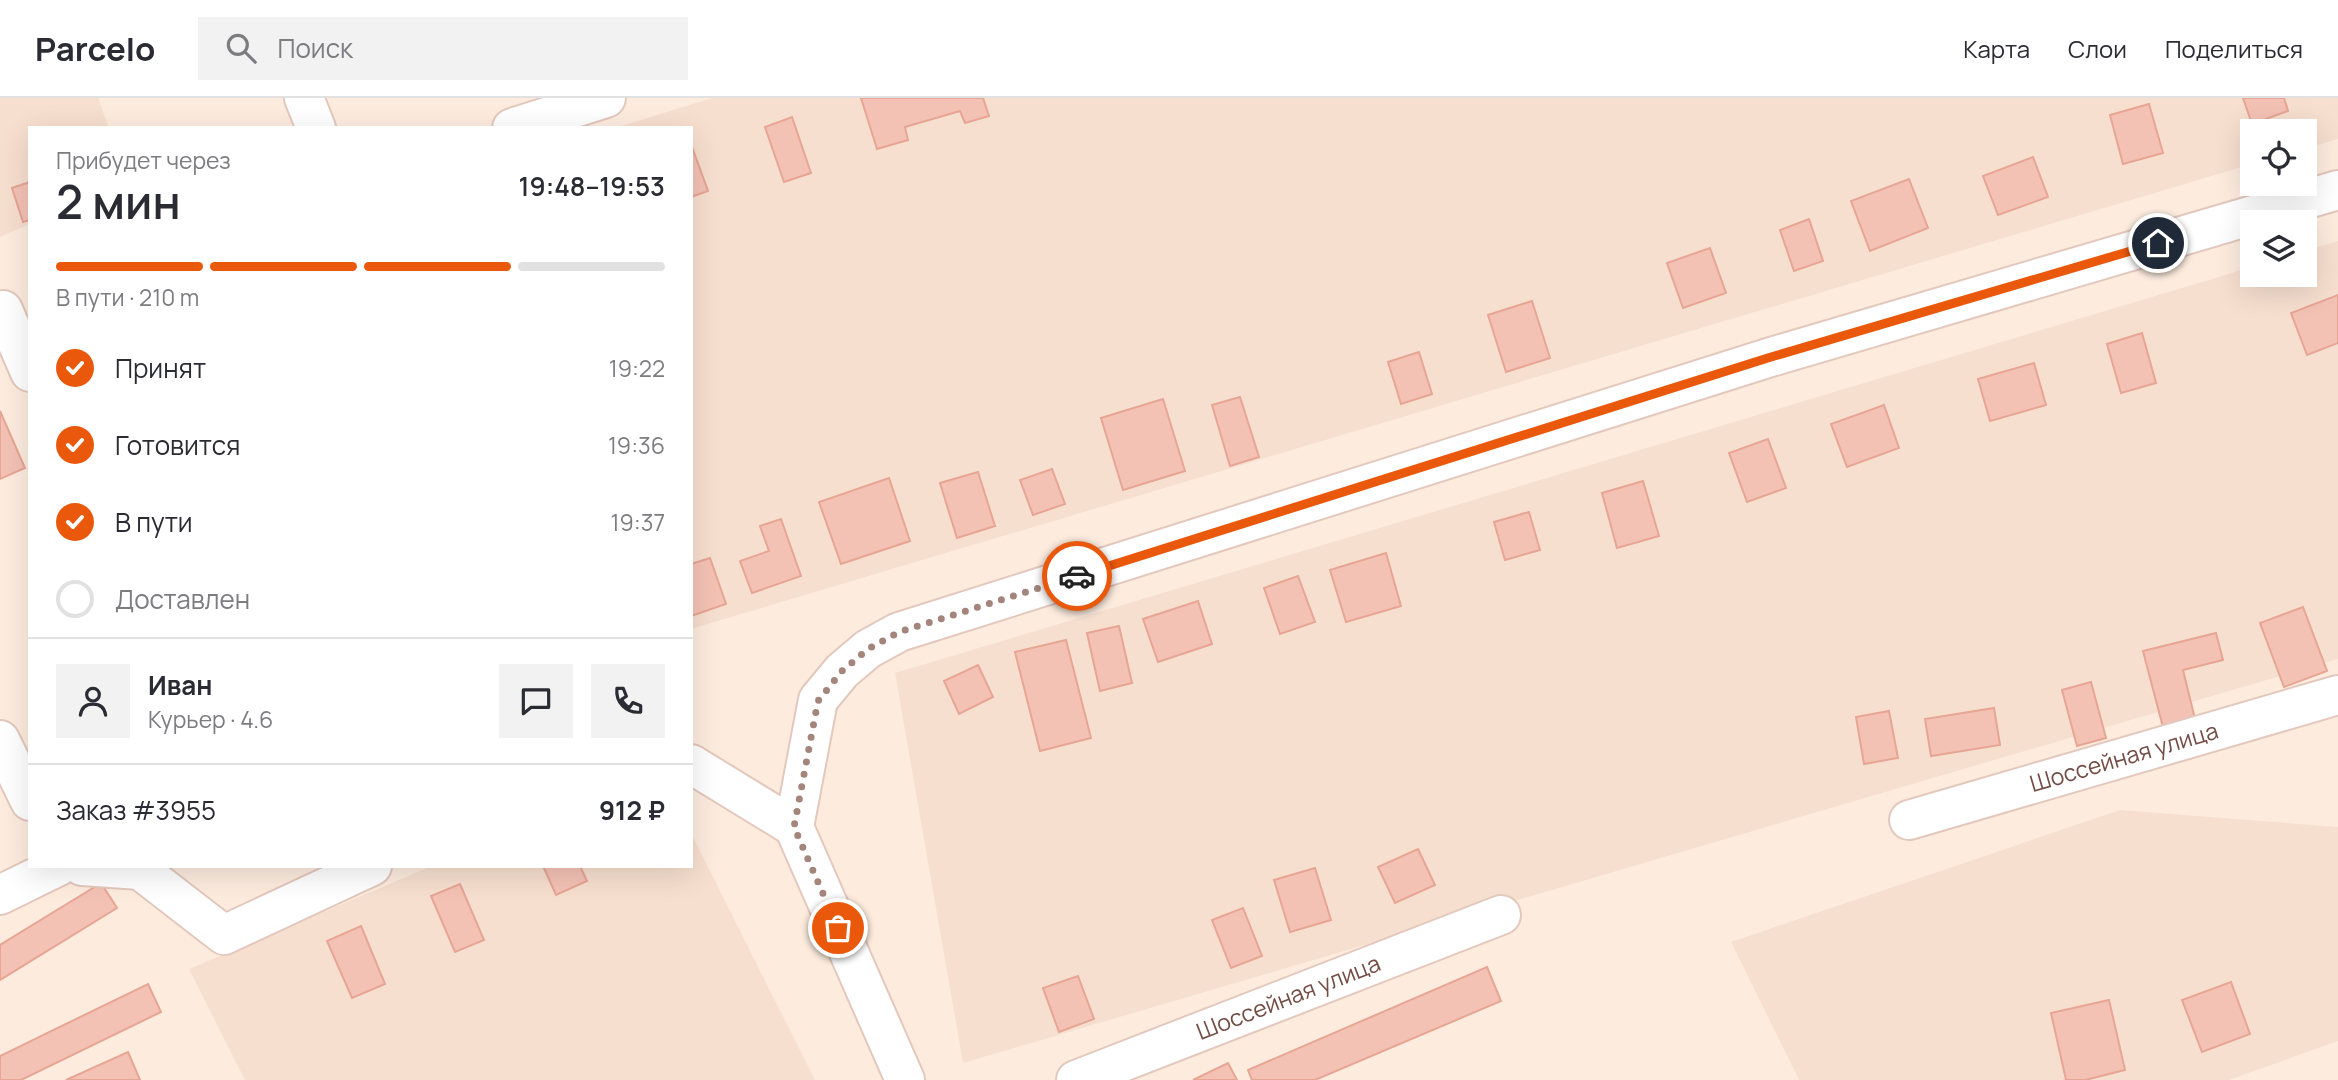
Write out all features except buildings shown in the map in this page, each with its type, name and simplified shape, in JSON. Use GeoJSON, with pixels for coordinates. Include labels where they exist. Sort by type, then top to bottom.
{"type":"FeatureCollection","features":[{"type":"Feature","properties":{"kind":"street"},"geometry":{"type":"LineString","coordinates":[[303,98],[315,126]]}},
{"type":"Feature","properties":{"kind":"street"},"geometry":{"type":"LineString","coordinates":[[518,126],[606,98]]}},
{"type":"Feature","properties":{"kind":"street"},"geometry":{"type":"LineString","coordinates":[[905,1080],[794,827],[818,701],[842,671],[868,649],[899,632],[1771,357],[2338,190]]}},
{"type":"Feature","properties":{"kind":"street"},"geometry":{"type":"LineString","coordinates":[[11,306],[28,365]]}},
{"type":"Feature","properties":{"kind":"street","name":"Шоссейная улица"},"geometry":{"type":"LineString","coordinates":[[1909,820],[2338,695]]}},
{"type":"Feature","properties":{"kind":"street"},"geometry":{"type":"LineString","coordinates":[[0,740],[28,796]]}},
{"type":"Feature","properties":{"kind":"street"},"geometry":{"type":"LineString","coordinates":[[693,765],[794,827]]}},
{"type":"Feature","properties":{"kind":"street"},"geometry":{"type":"LineString","coordinates":[[0,895],[55,868]]}},
{"type":"Feature","properties":{"kind":"street"},"geometry":{"type":"LineString","coordinates":[[112,868],[141,870],[224,935],[368,868]]}},
{"type":"Feature","properties":{"kind":"street","name":"Шоссейная улица"},"geometry":{"type":"LineString","coordinates":[[1076,1080],[1132,1070],[1502,915]]}},
{"type":"Feature","properties":{"kind":"shaded area"},"geometry":{"type":"Polygon","coordinates":[[[0,98],[98,98],[108,126],[28,126],[28,225],[0,237],[0,98]]]}},
{"type":"Feature","properties":{"kind":"shaded area"},"geometry":{"type":"Polygon","coordinates":[[[712,98],[2338,98],[2338,139],[2317,145],[2317,119],[2240,119],[2240,168],[693,628],[693,126],[621,126],[712,98]]]}},
{"type":"Feature","properties":{"kind":"shaded area"},"geometry":{"type":"Polygon","coordinates":[[[2338,241],[2338,659],[963,1063],[895,673],[2240,271],[2240,287],[2317,287],[2317,247],[2338,241]]]}},
{"type":"Feature","properties":{"kind":"shaded area"},"geometry":{"type":"Polygon","coordinates":[[[2120,810],[2338,827],[2338,1041],[2229,1080],[1799,1080],[1731,942],[2120,810]]]}},
{"type":"Feature","properties":{"kind":"shaded area"},"geometry":{"type":"Polygon","coordinates":[[[693,837],[815,1080],[245,1080],[189,969],[427,868],[693,868],[693,837]]]}},
{"type":"Feature","properties":{"kind":"way so far"},"geometry":{"type":"LineString","coordinates":[[838,928],[794,827],[818,701],[842,671],[868,649],[899,632],[1077,576]]}},
{"type":"Feature","properties":{"kind":"route"},"geometry":{"type":"LineString","coordinates":[[1077,576],[1771,357],[2158,243]]}}]}
